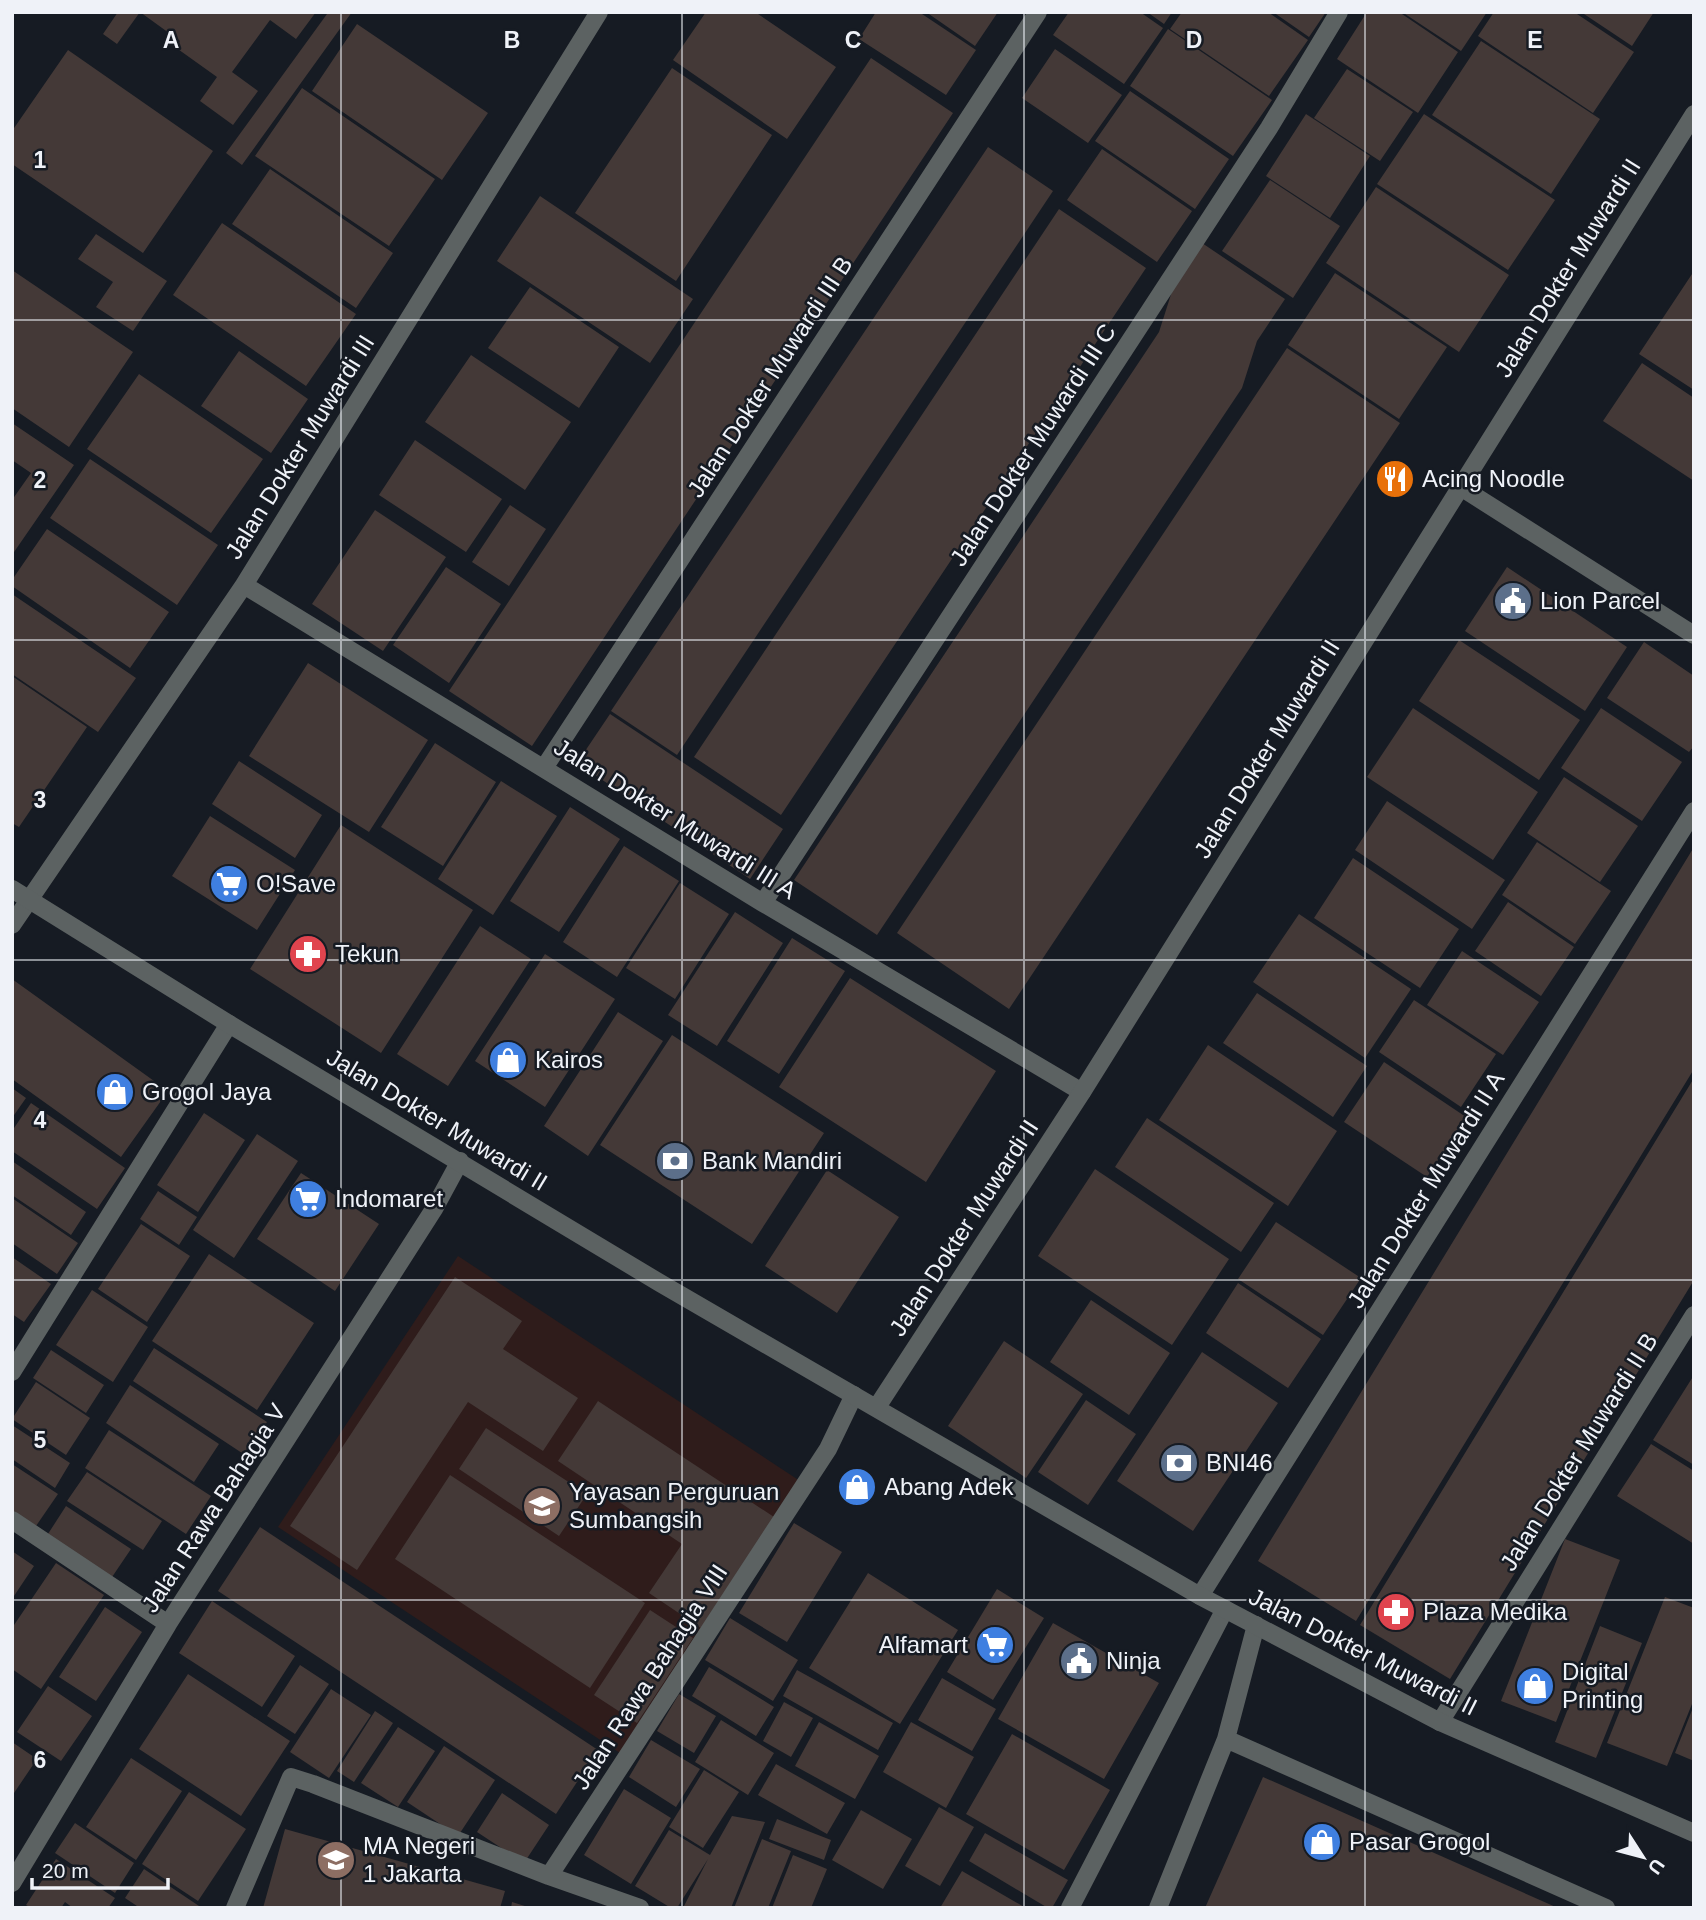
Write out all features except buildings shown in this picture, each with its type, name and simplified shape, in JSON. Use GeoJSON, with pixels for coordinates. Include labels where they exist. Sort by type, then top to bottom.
{"type":"FeatureCollection","features":[{"type":"Feature","properties":{"kind":"street","name":"Jalan Dokter Muwardi III"},"geometry":{"type":"LineString","coordinates":[[12,925],[244,584],[599,12]]}},
{"type":"Feature","properties":{"kind":"street","name":"Jalan Dokter Muwardi III B"},"geometry":{"type":"LineString","coordinates":[[544,768],[1038,12]]}},
{"type":"Feature","properties":{"kind":"street","name":"Jalan Dokter Muwardi III C"},"geometry":{"type":"LineString","coordinates":[[764,903],[1269,128],[1339,12]]}},
{"type":"Feature","properties":{"kind":"street","name":"Jalan Dokter Muwardi II"},"geometry":{"type":"LineString","coordinates":[[877,1407],[1082,1092],[1694,114]]}},
{"type":"Feature","properties":{"kind":"street"},"geometry":{"type":"LineString","coordinates":[[1459,486],[1694,635]]}},
{"type":"Feature","properties":{"kind":"street","name":"Jalan Dokter Muwardi III A"},"geometry":{"type":"LineString","coordinates":[[244,584],[764,903],[1082,1092]]}},
{"type":"Feature","properties":{"kind":"street","name":"Jalan Dokter Muwardi II A"},"geometry":{"type":"LineString","coordinates":[[1200,1595],[1694,811]]}},
{"type":"Feature","properties":{"kind":"street","name":"Jalan Dokter Muwardi II"},"geometry":{"type":"LineString","coordinates":[[12,889],[229,1024],[660,1283],[1200,1595],[1440,1722],[1694,1833]]}},
{"type":"Feature","properties":{"kind":"street"},"geometry":{"type":"LineString","coordinates":[[12,1371],[229,1024]]}},
{"type":"Feature","properties":{"kind":"street","name":"Jalan Rawa Bahagia V"},"geometry":{"type":"LineString","coordinates":[[12,1883],[168,1624],[434,1209],[460,1161]]}},
{"type":"Feature","properties":{"kind":"street","name":"Jalan Dokter Muwardi II B"},"geometry":{"type":"LineString","coordinates":[[1440,1722],[1694,1315]]}},
{"type":"Feature","properties":{"kind":"street","name":"Jalan Rawa Bahagia VIII"},"geometry":{"type":"LineString","coordinates":[[549,1876],[828,1449],[854,1395]]}},
{"type":"Feature","properties":{"kind":"street"},"geometry":{"type":"LineString","coordinates":[[12,1520],[168,1624]]}},
{"type":"Feature","properties":{"kind":"street"},"geometry":{"type":"LineString","coordinates":[[1070,1908],[1225,1609]]}},
{"type":"Feature","properties":{"kind":"street"},"geometry":{"type":"LineString","coordinates":[[1158,1908],[1226,1739],[1256,1625]]}},
{"type":"Feature","properties":{"kind":"street"},"geometry":{"type":"LineString","coordinates":[[1226,1739],[1606,1908]]}},
{"type":"Feature","properties":{"kind":"street"},"geometry":{"type":"LineString","coordinates":[[235,1908],[291,1777],[640,1908]]}},
{"type":"Feature","properties":{"kind":"shaded area","name":"Yayasan Perguruan Sumbangsih"},"geometry":{"type":"Polygon","coordinates":[[[458,1256],[806,1485],[626,1757],[278,1527],[458,1256]]]}},
{"type":"Feature","properties":{"kind":"place","name":"Acing Noodle"},"geometry":{"type":"Point","coordinates":[1395,479]}},
{"type":"Feature","properties":{"kind":"place","name":"Lion Parcel"},"geometry":{"type":"Point","coordinates":[1513,601]}},
{"type":"Feature","properties":{"kind":"place","name":"O!Save"},"geometry":{"type":"Point","coordinates":[229,884]}},
{"type":"Feature","properties":{"kind":"place","name":"Tekun"},"geometry":{"type":"Point","coordinates":[308,954]}},
{"type":"Feature","properties":{"kind":"place","name":"Kairos"},"geometry":{"type":"Point","coordinates":[508,1060]}},
{"type":"Feature","properties":{"kind":"place","name":"Grogol Jaya"},"geometry":{"type":"Point","coordinates":[115,1092]}},
{"type":"Feature","properties":{"kind":"place","name":"Bank Mandiri"},"geometry":{"type":"Point","coordinates":[675,1161]}},
{"type":"Feature","properties":{"kind":"place","name":"Indomaret"},"geometry":{"type":"Point","coordinates":[308,1199]}},
{"type":"Feature","properties":{"kind":"place","name":"BNI46"},"geometry":{"type":"Point","coordinates":[1179,1463]}},
{"type":"Feature","properties":{"kind":"place","name":"Abang Adek"},"geometry":{"type":"Point","coordinates":[857,1487]}},
{"type":"Feature","properties":{"kind":"place","name":"Yayasan Perguruan Sumbangsih"},"geometry":{"type":"Point","coordinates":[542,1506]}},
{"type":"Feature","properties":{"kind":"place","name":"Plaza Medika"},"geometry":{"type":"Point","coordinates":[1396,1612]}},
{"type":"Feature","properties":{"kind":"place","name":"Alfamart"},"geometry":{"type":"Point","coordinates":[995,1645]}},
{"type":"Feature","properties":{"kind":"place","name":"Ninja"},"geometry":{"type":"Point","coordinates":[1079,1661]}},
{"type":"Feature","properties":{"kind":"place","name":"Digital Printing"},"geometry":{"type":"Point","coordinates":[1535,1686]}},
{"type":"Feature","properties":{"kind":"place","name":"Pasar Grogol"},"geometry":{"type":"Point","coordinates":[1322,1842]}},
{"type":"Feature","properties":{"kind":"place","name":"MA Negeri 1 Jakarta"},"geometry":{"type":"Point","coordinates":[336,1860]}}]}
